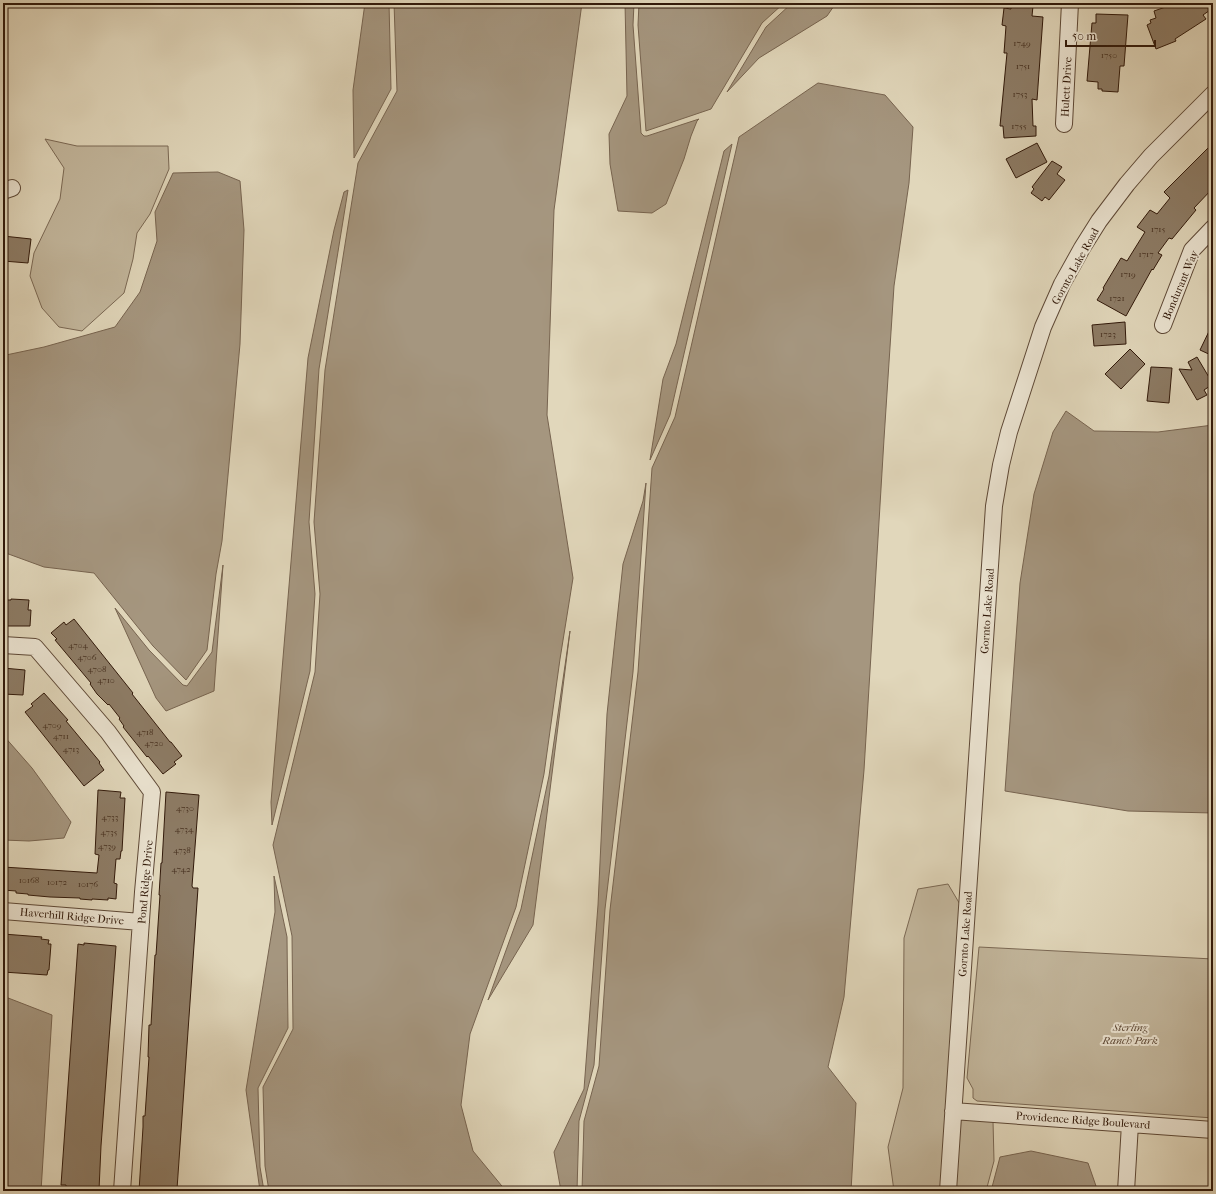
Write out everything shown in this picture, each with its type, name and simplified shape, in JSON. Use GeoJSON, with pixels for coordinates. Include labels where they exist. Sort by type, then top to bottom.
{"type":"FeatureCollection","features":[{"type":"Feature","properties":{"kind":"street","name":"Hulett Drive"},"geometry":{"type":"LineString","coordinates":[[1064,124],[1070,3]]}},
{"type":"Feature","properties":{"kind":"street","name":"Gornto Lake Road"},"geometry":{"type":"LineString","coordinates":[[948,1191],[994,506],[1008,432],[1043,327],[1062,284],[1082,248],[1127,184],[1186,119],[1213,94]]}},
{"type":"Feature","properties":{"kind":"street","name":"Bondurant Way"},"geometry":{"type":"LineString","coordinates":[[1163,324],[1192,250],[1213,228]]}},
{"type":"Feature","properties":{"kind":"street","name":"Pond Ridge Drive"},"geometry":{"type":"LineString","coordinates":[[3,645],[35,647],[108,732],[152,792],[141,922],[122,1191]]}},
{"type":"Feature","properties":{"kind":"street","name":"Haverhill Ridge Drive"},"geometry":{"type":"LineString","coordinates":[[3,911],[141,922]]}},
{"type":"Feature","properties":{"kind":"street","name":"Providence Ridge Boulevard"},"geometry":{"type":"LineString","coordinates":[[953,1111],[1213,1130]]}},
{"type":"Feature","properties":{"kind":"street"},"geometry":{"type":"LineString","coordinates":[[1126,1191],[1130,1124]]}},
{"type":"Feature","properties":{"kind":"green space"},"geometry":{"type":"Polygon","coordinates":[[[45,139],[77,146],[168,146],[169,169],[150,214],[137,233],[133,259],[124,293],[82,331],[59,327],[42,308],[30,276],[34,253],[60,199],[64,168],[45,139]]]}},
{"type":"Feature","properties":{"kind":"green space"},"geometry":{"type":"Polygon","coordinates":[[[948,884],[961,906],[942,1191],[894,1191],[888,1147],[903,1088],[904,938],[918,889],[948,884]]]}},
{"type":"Feature","properties":{"kind":"green space","name":"Sterling Ranch Park"},"geometry":{"type":"Polygon","coordinates":[[[979,947],[1213,959],[1213,1118],[977,1101],[973,1098],[973,1089],[967,1078],[979,947]]]}},
{"type":"Feature","properties":{"kind":"green space"},"geometry":{"type":"Polygon","coordinates":[[[959,1118],[993,1121],[994,1161],[986,1191],[954,1191],[959,1118]]]}},
{"type":"Feature","properties":{"kind":"shaded area"},"geometry":{"type":"Polygon","coordinates":[[[365,3],[389,3],[391,89],[354,158],[353,90],[365,3]]]}},
{"type":"Feature","properties":{"kind":"shaded area"},"geometry":{"type":"Polygon","coordinates":[[[394,3],[582,3],[554,210],[547,415],[573,578],[544,774],[516,907],[470,1034],[461,1105],[473,1151],[506,1191],[269,1191],[265,1166],[263,1087],[293,1029],[292,936],[273,845],[315,672],[320,594],[314,522],[325,370],[358,163],[397,91],[394,3]]]}},
{"type":"Feature","properties":{"kind":"shaded area"},"geometry":{"type":"Polygon","coordinates":[[[625,3],[634,3],[633,25],[641,133],[644,136],[647,136],[699,119],[691,136],[684,159],[666,204],[652,213],[618,211],[610,164],[609,134],[627,96],[625,3]]]}},
{"type":"Feature","properties":{"kind":"shaded area"},"geometry":{"type":"Polygon","coordinates":[[[639,3],[784,3],[762,23],[711,109],[646,131],[638,25],[639,3]]]}},
{"type":"Feature","properties":{"kind":"shaded area"},"geometry":{"type":"Polygon","coordinates":[[[792,3],[836,3],[827,16],[759,58],[727,92],[766,27],[792,3]]]}},
{"type":"Feature","properties":{"kind":"shaded area"},"geometry":{"type":"Polygon","coordinates":[[[818,83],[885,95],[913,127],[909,183],[894,286],[864,770],[844,997],[828,1067],[856,1103],[851,1191],[582,1191],[584,1121],[599,1066],[610,910],[638,672],[652,468],[675,417],[739,137],[818,83]]]}},
{"type":"Feature","properties":{"kind":"shaded area"},"geometry":{"type":"Polygon","coordinates":[[[732,144],[670,415],[650,460],[663,379],[676,344],[724,151],[732,144]]]}},
{"type":"Feature","properties":{"kind":"shaded area"},"geometry":{"type":"Polygon","coordinates":[[[218,172],[240,181],[244,230],[240,344],[222,541],[216,574],[207,650],[186,680],[153,646],[94,573],[44,567],[3,552],[3,355],[44,347],[115,327],[140,292],[157,241],[155,212],[173,173],[218,172]]]}},
{"type":"Feature","properties":{"kind":"shaded area"},"geometry":{"type":"Polygon","coordinates":[[[348,190],[319,369],[309,522],[315,594],[310,671],[272,825],[271,802],[308,358],[334,230],[344,192],[348,190]]]}},
{"type":"Feature","properties":{"kind":"shaded area"},"geometry":{"type":"Polygon","coordinates":[[[1066,411],[1094,431],[1158,432],[1213,425],[1213,813],[1128,811],[1005,791],[1020,583],[1034,494],[1053,432],[1066,411]]]}},
{"type":"Feature","properties":{"kind":"shaded area"},"geometry":{"type":"Polygon","coordinates":[[[646,483],[633,672],[605,909],[594,1065],[579,1121],[577,1191],[561,1191],[554,1152],[584,1089],[598,905],[607,714],[623,564],[643,501],[646,483]]]}},
{"type":"Feature","properties":{"kind":"shaded area"},"geometry":{"type":"Polygon","coordinates":[[[223,565],[214,691],[166,711],[156,698],[115,608],[149,650],[183,685],[187,686],[212,652],[223,565]]]}},
{"type":"Feature","properties":{"kind":"shaded area"},"geometry":{"type":"Polygon","coordinates":[[[570,631],[533,925],[488,1000],[521,909],[549,776],[570,631]]]}},
{"type":"Feature","properties":{"kind":"shaded area"},"geometry":{"type":"Polygon","coordinates":[[[3,735],[32,768],[71,822],[64,838],[29,841],[3,840],[3,735]]]}},
{"type":"Feature","properties":{"kind":"shaded area"},"geometry":{"type":"Polygon","coordinates":[[[274,876],[287,937],[288,1028],[258,1088],[260,1167],[264,1191],[260,1191],[246,1090],[275,912],[274,876]]]}},
{"type":"Feature","properties":{"kind":"shaded area"},"geometry":{"type":"Polygon","coordinates":[[[3,996],[52,1015],[41,1191],[3,1191],[3,996]]]}},
{"type":"Feature","properties":{"kind":"shaded area"},"geometry":{"type":"Polygon","coordinates":[[[1031,1151],[1088,1163],[1096,1186],[1082,1191],[991,1191],[1000,1157],[1031,1151]]]}},
{"type":"Feature","properties":{"kind":"building"},"geometry":{"type":"Polygon","coordinates":[[[1177,3],[1213,3],[1213,8],[1203,15],[1206,19],[1175,39],[1176,41],[1156,49],[1147,25],[1151,23],[1150,20],[1156,18],[1154,11],[1177,3]]]}},
{"type":"Feature","properties":{"kind":"building"},"geometry":{"type":"Polygon","coordinates":[[[1011,5],[1033,6],[1032,16],[1043,17],[1037,100],[1032,99],[1033,126],[1036,126],[1036,136],[1004,138],[1003,126],[1000,126],[1007,53],[1004,53],[1006,26],[1002,25],[1004,8],[1011,9],[1011,5]]]}},
{"type":"Feature","properties":{"kind":"building"},"geometry":{"type":"Polygon","coordinates":[[[1096,14],[1128,15],[1124,66],[1120,66],[1118,92],[1102,91],[1102,89],[1098,89],[1098,82],[1087,81],[1092,23],[1096,23],[1096,14]]]}},
{"type":"Feature","properties":{"kind":"building"},"geometry":{"type":"Polygon","coordinates":[[[1037,143],[1047,162],[1016,178],[1006,159],[1037,143]]]}},
{"type":"Feature","properties":{"kind":"building"},"geometry":{"type":"Polygon","coordinates":[[[1213,143],[1213,188],[1194,208],[1196,210],[1172,239],[1169,238],[1158,253],[1162,255],[1153,270],[1152,269],[1126,316],[1097,300],[1121,258],[1127,261],[1145,232],[1137,227],[1150,210],[1157,214],[1170,198],[1164,192],[1213,143]]]}},
{"type":"Feature","properties":{"kind":"building"},"geometry":{"type":"Polygon","coordinates":[[[1052,161],[1062,167],[1057,174],[1065,180],[1049,200],[1045,197],[1042,201],[1031,193],[1034,189],[1032,187],[1052,161]]]}},
{"type":"Feature","properties":{"kind":"building"},"geometry":{"type":"Polygon","coordinates":[[[3,236],[31,239],[28,263],[3,261],[3,236]]]}},
{"type":"Feature","properties":{"kind":"building"},"geometry":{"type":"Polygon","coordinates":[[[1125,322],[1126,344],[1094,346],[1092,325],[1125,322]]]}},
{"type":"Feature","properties":{"kind":"building"},"geometry":{"type":"Polygon","coordinates":[[[1213,323],[1213,356],[1200,350],[1213,323]]]}},
{"type":"Feature","properties":{"kind":"building"},"geometry":{"type":"Polygon","coordinates":[[[1130,349],[1145,364],[1121,389],[1105,374],[1130,349]]]}},
{"type":"Feature","properties":{"kind":"building"},"geometry":{"type":"Polygon","coordinates":[[[1197,357],[1213,384],[1204,390],[1207,395],[1197,400],[1179,369],[1192,370],[1188,362],[1197,357]]]}},
{"type":"Feature","properties":{"kind":"building"},"geometry":{"type":"Polygon","coordinates":[[[1151,367],[1172,368],[1169,403],[1147,401],[1151,367]]]}},
{"type":"Feature","properties":{"kind":"building"},"geometry":{"type":"Polygon","coordinates":[[[3,600],[29,600],[28,610],[31,610],[30,626],[3,626],[3,600]]]}},
{"type":"Feature","properties":{"kind":"building"},"geometry":{"type":"Polygon","coordinates":[[[74,619],[182,756],[174,762],[176,764],[163,774],[123,727],[124,726],[119,719],[120,718],[109,704],[108,705],[97,694],[90,684],[91,683],[55,640],[57,639],[51,633],[64,622],[66,625],[74,619]]]}},
{"type":"Feature","properties":{"kind":"building"},"geometry":{"type":"Polygon","coordinates":[[[3,668],[25,670],[23,695],[3,694],[3,668]]]}},
{"type":"Feature","properties":{"kind":"building"},"geometry":{"type":"Polygon","coordinates":[[[44,693],[68,720],[66,721],[100,762],[99,763],[104,770],[84,786],[25,712],[33,706],[31,704],[44,693]]]}},
{"type":"Feature","properties":{"kind":"building"},"geometry":{"type":"Polygon","coordinates":[[[98,790],[121,792],[120,798],[125,798],[122,851],[120,859],[116,859],[114,883],[117,884],[116,899],[108,898],[108,900],[92,900],[50,897],[28,895],[16,893],[16,891],[3,890],[3,867],[97,873],[99,855],[95,854],[98,790]]]}},
{"type":"Feature","properties":{"kind":"building"},"geometry":{"type":"Polygon","coordinates":[[[166,792],[199,795],[192,886],[193,888],[198,888],[177,1189],[172,1189],[171,1191],[139,1191],[143,1116],[145,1116],[149,1057],[149,1025],[151,1025],[166,792]]]}},
{"type":"Feature","properties":{"kind":"building"},"geometry":{"type":"Polygon","coordinates":[[[3,934],[42,937],[41,939],[49,940],[48,944],[51,944],[49,970],[47,975],[3,972],[3,934]]]}},
{"type":"Feature","properties":{"kind":"building"},"geometry":{"type":"Polygon","coordinates":[[[84,943],[116,946],[99,1190],[66,1188],[66,1185],[61,1185],[78,944],[84,945],[84,943]]]}}]}
